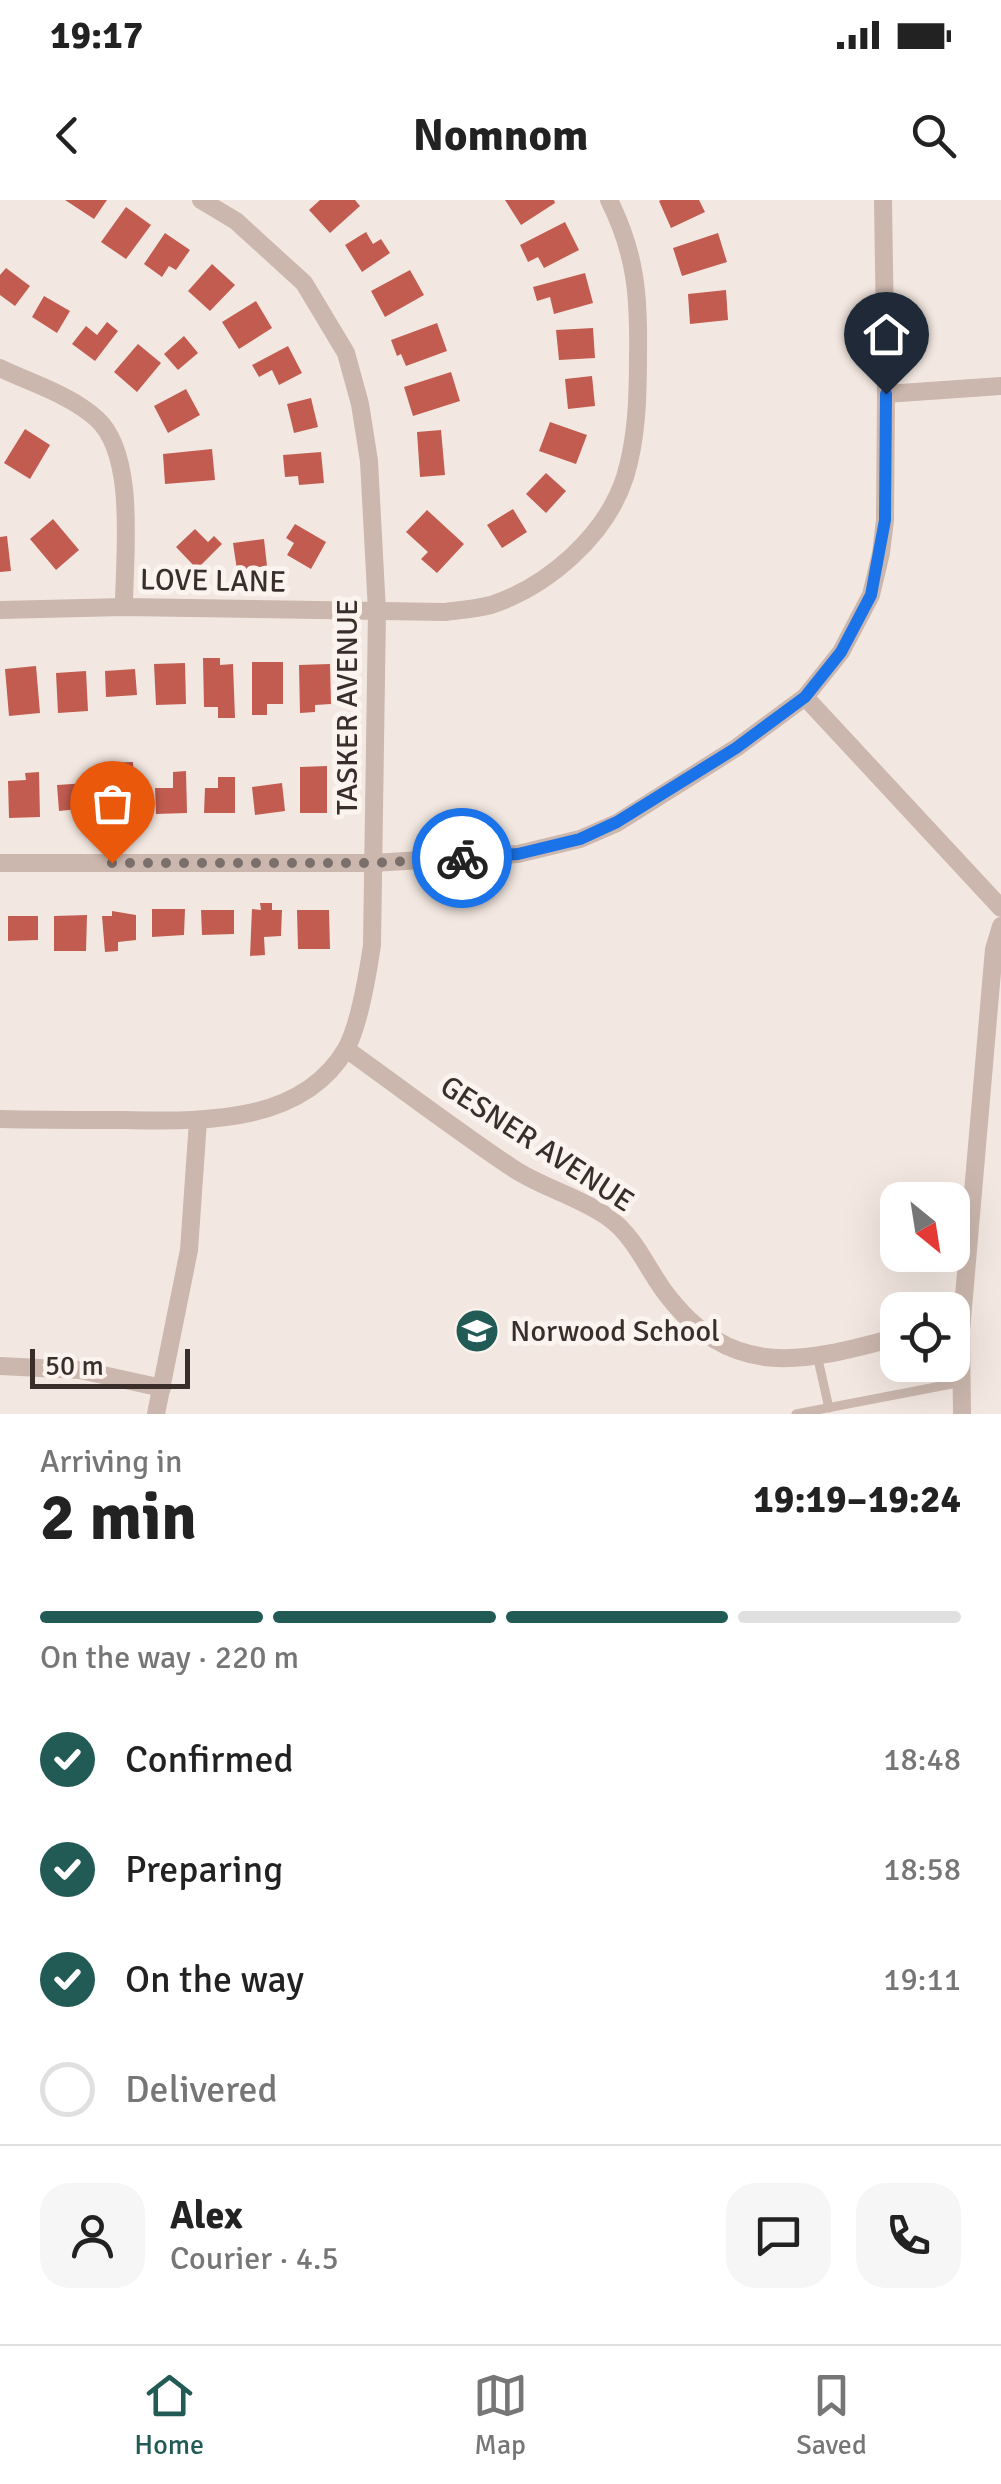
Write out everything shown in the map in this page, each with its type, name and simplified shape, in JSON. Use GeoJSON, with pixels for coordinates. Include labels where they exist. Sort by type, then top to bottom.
{"type":"FeatureCollection","features":[{"type":"Feature","properties":{"kind":"street","name":"TASKER AVENUE"},"geometry":{"type":"LineString","coordinates":[[0,1120],[198,1121],[253,1114],[292,1100],[322,1076],[346,1048],[367,978],[372,945],[377,611],[369,461],[360,404],[346,353],[304,283],[236,221],[201,200]]}},
{"type":"Feature","properties":{"kind":"street","name":"LOVE LANE"},"geometry":{"type":"LineString","coordinates":[[0,610],[446,612],[488,606],[538,583],[578,550],[615,500],[634,438],[637,278],[626,238],[609,200]]}},
{"type":"Feature","properties":{"kind":"street"},"geometry":{"type":"LineString","coordinates":[[0,863],[373,863],[518,854],[580,839],[617,822],[736,748],[805,697],[841,652],[871,595],[885,520],[883,200]]}},
{"type":"Feature","properties":{"kind":"street"},"geometry":{"type":"LineString","coordinates":[[0,368],[71,402],[98,420],[115,445],[122,476],[124,608]]}},
{"type":"Feature","properties":{"kind":"street"},"geometry":{"type":"LineString","coordinates":[[886,394],[1001,386]]}},
{"type":"Feature","properties":{"kind":"street"},"geometry":{"type":"LineString","coordinates":[[805,697],[1001,908]]}},
{"type":"Feature","properties":{"kind":"street"},"geometry":{"type":"LineString","coordinates":[[961,1292],[994,950],[1001,926]]}},
{"type":"Feature","properties":{"kind":"street","name":"GESNER AVENUE"},"geometry":{"type":"LineString","coordinates":[[346,1048],[518,1172],[562,1190],[611,1219],[627,1235],[686,1318],[716,1343],[756,1357],[817,1355],[880,1342]]}},
{"type":"Feature","properties":{"kind":"street"},"geometry":{"type":"LineString","coordinates":[[156,1414],[189,1250],[198,1121]]}},
{"type":"Feature","properties":{"kind":"street"},"geometry":{"type":"LineString","coordinates":[[0,1366],[80,1370],[162,1388]]}},
{"type":"Feature","properties":{"kind":"street"},"geometry":{"type":"LineString","coordinates":[[962,1382],[962,1414]]}},
{"type":"Feature","properties":{"kind":"lane"},"geometry":{"type":"LineString","coordinates":[[817,1355],[829,1408]]}},
{"type":"Feature","properties":{"kind":"lane"},"geometry":{"type":"LineString","coordinates":[[796,1414],[962,1382]]}},
{"type":"Feature","properties":{"kind":"building"},"geometry":{"type":"Polygon","coordinates":[[[65,200],[107,200],[94,219],[65,200]]]}},
{"type":"Feature","properties":{"kind":"building"},"geometry":{"type":"Polygon","coordinates":[[[320,200],[355,200],[360,206],[330,233],[309,210],[320,200]]]}},
{"type":"Feature","properties":{"kind":"building"},"geometry":{"type":"Polygon","coordinates":[[[505,200],[554,200],[555,203],[521,225],[505,200]]]}},
{"type":"Feature","properties":{"kind":"building"},"geometry":{"type":"Polygon","coordinates":[[[661,200],[699,200],[705,212],[671,228],[661,200]]]}},
{"type":"Feature","properties":{"kind":"building"},"geometry":{"type":"Polygon","coordinates":[[[126,207],[151,225],[126,259],[101,242],[126,207]]]}},
{"type":"Feature","properties":{"kind":"building"},"geometry":{"type":"Polygon","coordinates":[[[565,222],[579,250],[544,268],[538,257],[528,262],[520,245],[565,222]]]}},
{"type":"Feature","properties":{"kind":"building"},"geometry":{"type":"Polygon","coordinates":[[[366,232],[373,244],[381,239],[390,253],[362,272],[345,245],[366,232]]]}},
{"type":"Feature","properties":{"kind":"building"},"geometry":{"type":"Polygon","coordinates":[[[165,233],[190,250],[176,270],[169,266],[162,277],[144,264],[165,233]]]}},
{"type":"Feature","properties":{"kind":"building"},"geometry":{"type":"Polygon","coordinates":[[[718,233],[727,262],[682,276],[673,248],[718,233]]]}},
{"type":"Feature","properties":{"kind":"building"},"geometry":{"type":"Polygon","coordinates":[[[212,264],[235,285],[210,311],[188,291],[212,264]]]}},
{"type":"Feature","properties":{"kind":"building"},"geometry":{"type":"Polygon","coordinates":[[[6,268],[30,286],[15,306],[0,295],[0,275],[6,268]]]}},
{"type":"Feature","properties":{"kind":"building"},"geometry":{"type":"Polygon","coordinates":[[[410,270],[424,295],[385,317],[371,291],[410,270]]]}},
{"type":"Feature","properties":{"kind":"building"},"geometry":{"type":"Polygon","coordinates":[[[585,273],[593,303],[554,314],[550,297],[537,301],[533,287],[585,273]]]}},
{"type":"Feature","properties":{"kind":"building"},"geometry":{"type":"Polygon","coordinates":[[[726,290],[728,320],[690,324],[688,294],[726,290]]]}},
{"type":"Feature","properties":{"kind":"building"},"geometry":{"type":"Polygon","coordinates":[[[44,296],[70,311],[57,333],[32,317],[44,296]]]}},
{"type":"Feature","properties":{"kind":"building"},"geometry":{"type":"Polygon","coordinates":[[[256,301],[272,328],[239,349],[222,322],[256,301]]]}},
{"type":"Feature","properties":{"kind":"building"},"geometry":{"type":"Polygon","coordinates":[[[107,322],[118,331],[95,361],[72,344],[86,326],[97,335],[107,322]]]}},
{"type":"Feature","properties":{"kind":"building"},"geometry":{"type":"Polygon","coordinates":[[[437,323],[447,351],[406,366],[391,340],[437,323]]]}},
{"type":"Feature","properties":{"kind":"building"},"geometry":{"type":"Polygon","coordinates":[[[593,328],[595,358],[559,360],[556,330],[593,328]]]}},
{"type":"Feature","properties":{"kind":"building"},"geometry":{"type":"Polygon","coordinates":[[[184,336],[198,353],[178,370],[164,354],[184,336]]]}},
{"type":"Feature","properties":{"kind":"building"},"geometry":{"type":"Polygon","coordinates":[[[138,344],[161,363],[137,392],[114,372],[138,344]]]}},
{"type":"Feature","properties":{"kind":"building"},"geometry":{"type":"Polygon","coordinates":[[[288,346],[302,373],[279,385],[272,370],[259,377],[252,365],[288,346]]]}},
{"type":"Feature","properties":{"kind":"building"},"geometry":{"type":"Polygon","coordinates":[[[451,372],[460,401],[413,416],[404,387],[451,372]]]}},
{"type":"Feature","properties":{"kind":"building"},"geometry":{"type":"Polygon","coordinates":[[[592,376],[595,406],[568,409],[565,379],[592,376]]]}},
{"type":"Feature","properties":{"kind":"building"},"geometry":{"type":"Polygon","coordinates":[[[186,389],[200,415],[168,433],[154,406],[186,389]]]}},
{"type":"Feature","properties":{"kind":"building"},"geometry":{"type":"Polygon","coordinates":[[[311,398],[318,427],[294,433],[287,404],[311,398]]]}},
{"type":"Feature","properties":{"kind":"building"},"geometry":{"type":"Polygon","coordinates":[[[550,422],[587,435],[576,464],[539,451],[550,422]]]}},
{"type":"Feature","properties":{"kind":"building"},"geometry":{"type":"Polygon","coordinates":[[[25,429],[50,445],[30,479],[4,463],[25,429]]]}},
{"type":"Feature","properties":{"kind":"building"},"geometry":{"type":"Polygon","coordinates":[[[441,430],[445,475],[420,477],[417,432],[441,430]]]}},
{"type":"Feature","properties":{"kind":"building"},"geometry":{"type":"Polygon","coordinates":[[[212,449],[215,480],[165,484],[163,454],[212,449]]]}},
{"type":"Feature","properties":{"kind":"building"},"geometry":{"type":"Polygon","coordinates":[[[321,452],[324,483],[299,485],[298,476],[285,477],[283,455],[321,452]]]}},
{"type":"Feature","properties":{"kind":"building"},"geometry":{"type":"Polygon","coordinates":[[[546,473],[566,491],[546,513],[526,494],[546,473]]]}},
{"type":"Feature","properties":{"kind":"building"},"geometry":{"type":"Polygon","coordinates":[[[513,509],[527,532],[502,548],[487,525],[513,509]]]}},
{"type":"Feature","properties":{"kind":"building"},"geometry":{"type":"Polygon","coordinates":[[[427,510],[464,544],[437,573],[421,559],[428,552],[406,532],[427,510]]]}},
{"type":"Feature","properties":{"kind":"building"},"geometry":{"type":"Polygon","coordinates":[[[53,519],[79,550],[56,570],[30,539],[53,519]]]}},
{"type":"Feature","properties":{"kind":"building"},"geometry":{"type":"Polygon","coordinates":[[[295,524],[326,542],[311,569],[287,555],[294,543],[286,538],[295,524]]]}},
{"type":"Feature","properties":{"kind":"building"},"geometry":{"type":"Polygon","coordinates":[[[195,529],[208,542],[214,536],[222,544],[197,569],[176,547],[195,529]]]}},
{"type":"Feature","properties":{"kind":"building"},"geometry":{"type":"Polygon","coordinates":[[[7,536],[11,571],[0,572],[0,537],[7,536]]]}},
{"type":"Feature","properties":{"kind":"building"},"geometry":{"type":"Polygon","coordinates":[[[264,539],[267,566],[237,570],[233,543],[264,539]]]}},
{"type":"Feature","properties":{"kind":"building"},"geometry":{"type":"Polygon","coordinates":[[[203,658],[220,658],[220,665],[233,664],[235,718],[218,718],[218,707],[204,707],[203,658]]]}},
{"type":"Feature","properties":{"kind":"building"},"geometry":{"type":"Polygon","coordinates":[[[252,662],[283,662],[283,704],[267,704],[267,715],[252,715],[252,662]]]}},
{"type":"Feature","properties":{"kind":"building"},"geometry":{"type":"Polygon","coordinates":[[[185,663],[186,704],[156,705],[154,664],[185,663]]]}},
{"type":"Feature","properties":{"kind":"building"},"geometry":{"type":"Polygon","coordinates":[[[330,664],[331,704],[315,705],[315,712],[300,713],[299,665],[330,664]]]}},
{"type":"Feature","properties":{"kind":"building"},"geometry":{"type":"Polygon","coordinates":[[[36,666],[40,713],[9,716],[5,669],[36,666]]]}},
{"type":"Feature","properties":{"kind":"building"},"geometry":{"type":"Polygon","coordinates":[[[135,669],[137,695],[106,697],[105,671],[135,669]]]}},
{"type":"Feature","properties":{"kind":"building"},"geometry":{"type":"Polygon","coordinates":[[[86,671],[88,711],[58,713],[56,673],[86,671]]]}},
{"type":"Feature","properties":{"kind":"building"},"geometry":{"type":"Polygon","coordinates":[[[133,762],[135,811],[104,812],[102,763],[133,762]]]}},
{"type":"Feature","properties":{"kind":"building"},"geometry":{"type":"Polygon","coordinates":[[[327,766],[327,813],[300,813],[300,767],[327,766]]]}},
{"type":"Feature","properties":{"kind":"building"},"geometry":{"type":"Polygon","coordinates":[[[186,771],[187,813],[156,814],[155,788],[173,788],[173,772],[186,771]]]}},
{"type":"Feature","properties":{"kind":"building"},"geometry":{"type":"Polygon","coordinates":[[[39,772],[40,817],[9,818],[8,781],[26,780],[25,773],[39,772]]]}},
{"type":"Feature","properties":{"kind":"building"},"geometry":{"type":"Polygon","coordinates":[[[218,777],[235,777],[235,813],[204,813],[205,788],[218,788],[218,777]]]}},
{"type":"Feature","properties":{"kind":"building"},"geometry":{"type":"Polygon","coordinates":[[[87,783],[89,808],[59,811],[57,785],[87,783]]]}},
{"type":"Feature","properties":{"kind":"building"},"geometry":{"type":"Polygon","coordinates":[[[282,783],[285,811],[255,815],[252,787],[282,783]]]}},
{"type":"Feature","properties":{"kind":"building"},"geometry":{"type":"Polygon","coordinates":[[[260,903],[272,903],[272,910],[282,910],[281,936],[264,937],[265,955],[250,956],[252,909],[261,910],[260,903]]]}},
{"type":"Feature","properties":{"kind":"building"},"geometry":{"type":"Polygon","coordinates":[[[152,909],[185,909],[184,935],[152,937],[152,909]]]}},
{"type":"Feature","properties":{"kind":"building"},"geometry":{"type":"Polygon","coordinates":[[[201,910],[234,910],[234,934],[202,935],[201,910]]]}},
{"type":"Feature","properties":{"kind":"building"},"geometry":{"type":"Polygon","coordinates":[[[297,910],[329,910],[330,949],[298,949],[297,910]]]}},
{"type":"Feature","properties":{"kind":"building"},"geometry":{"type":"Polygon","coordinates":[[[112,911],[136,915],[136,940],[118,942],[118,951],[105,952],[102,916],[112,916],[112,911]]]}},
{"type":"Feature","properties":{"kind":"building"},"geometry":{"type":"Polygon","coordinates":[[[87,915],[86,951],[54,951],[54,916],[87,915]]]}},
{"type":"Feature","properties":{"kind":"building"},"geometry":{"type":"Polygon","coordinates":[[[8,916],[38,916],[38,940],[8,941],[8,916]]]}},
{"type":"Feature","properties":{"kind":"way so far"},"geometry":{"type":"LineString","coordinates":[[112,863],[373,863],[462,858]]}},
{"type":"Feature","properties":{"kind":"place","name":"Norwood School"},"geometry":{"type":"Point","coordinates":[477,1331]}},
{"type":"Feature","properties":{"kind":"route"},"geometry":{"type":"LineString","coordinates":[[462,858],[518,854],[580,839],[617,822],[736,748],[805,697],[841,652],[871,595],[882,553],[885,520],[886,394]]}}]}
